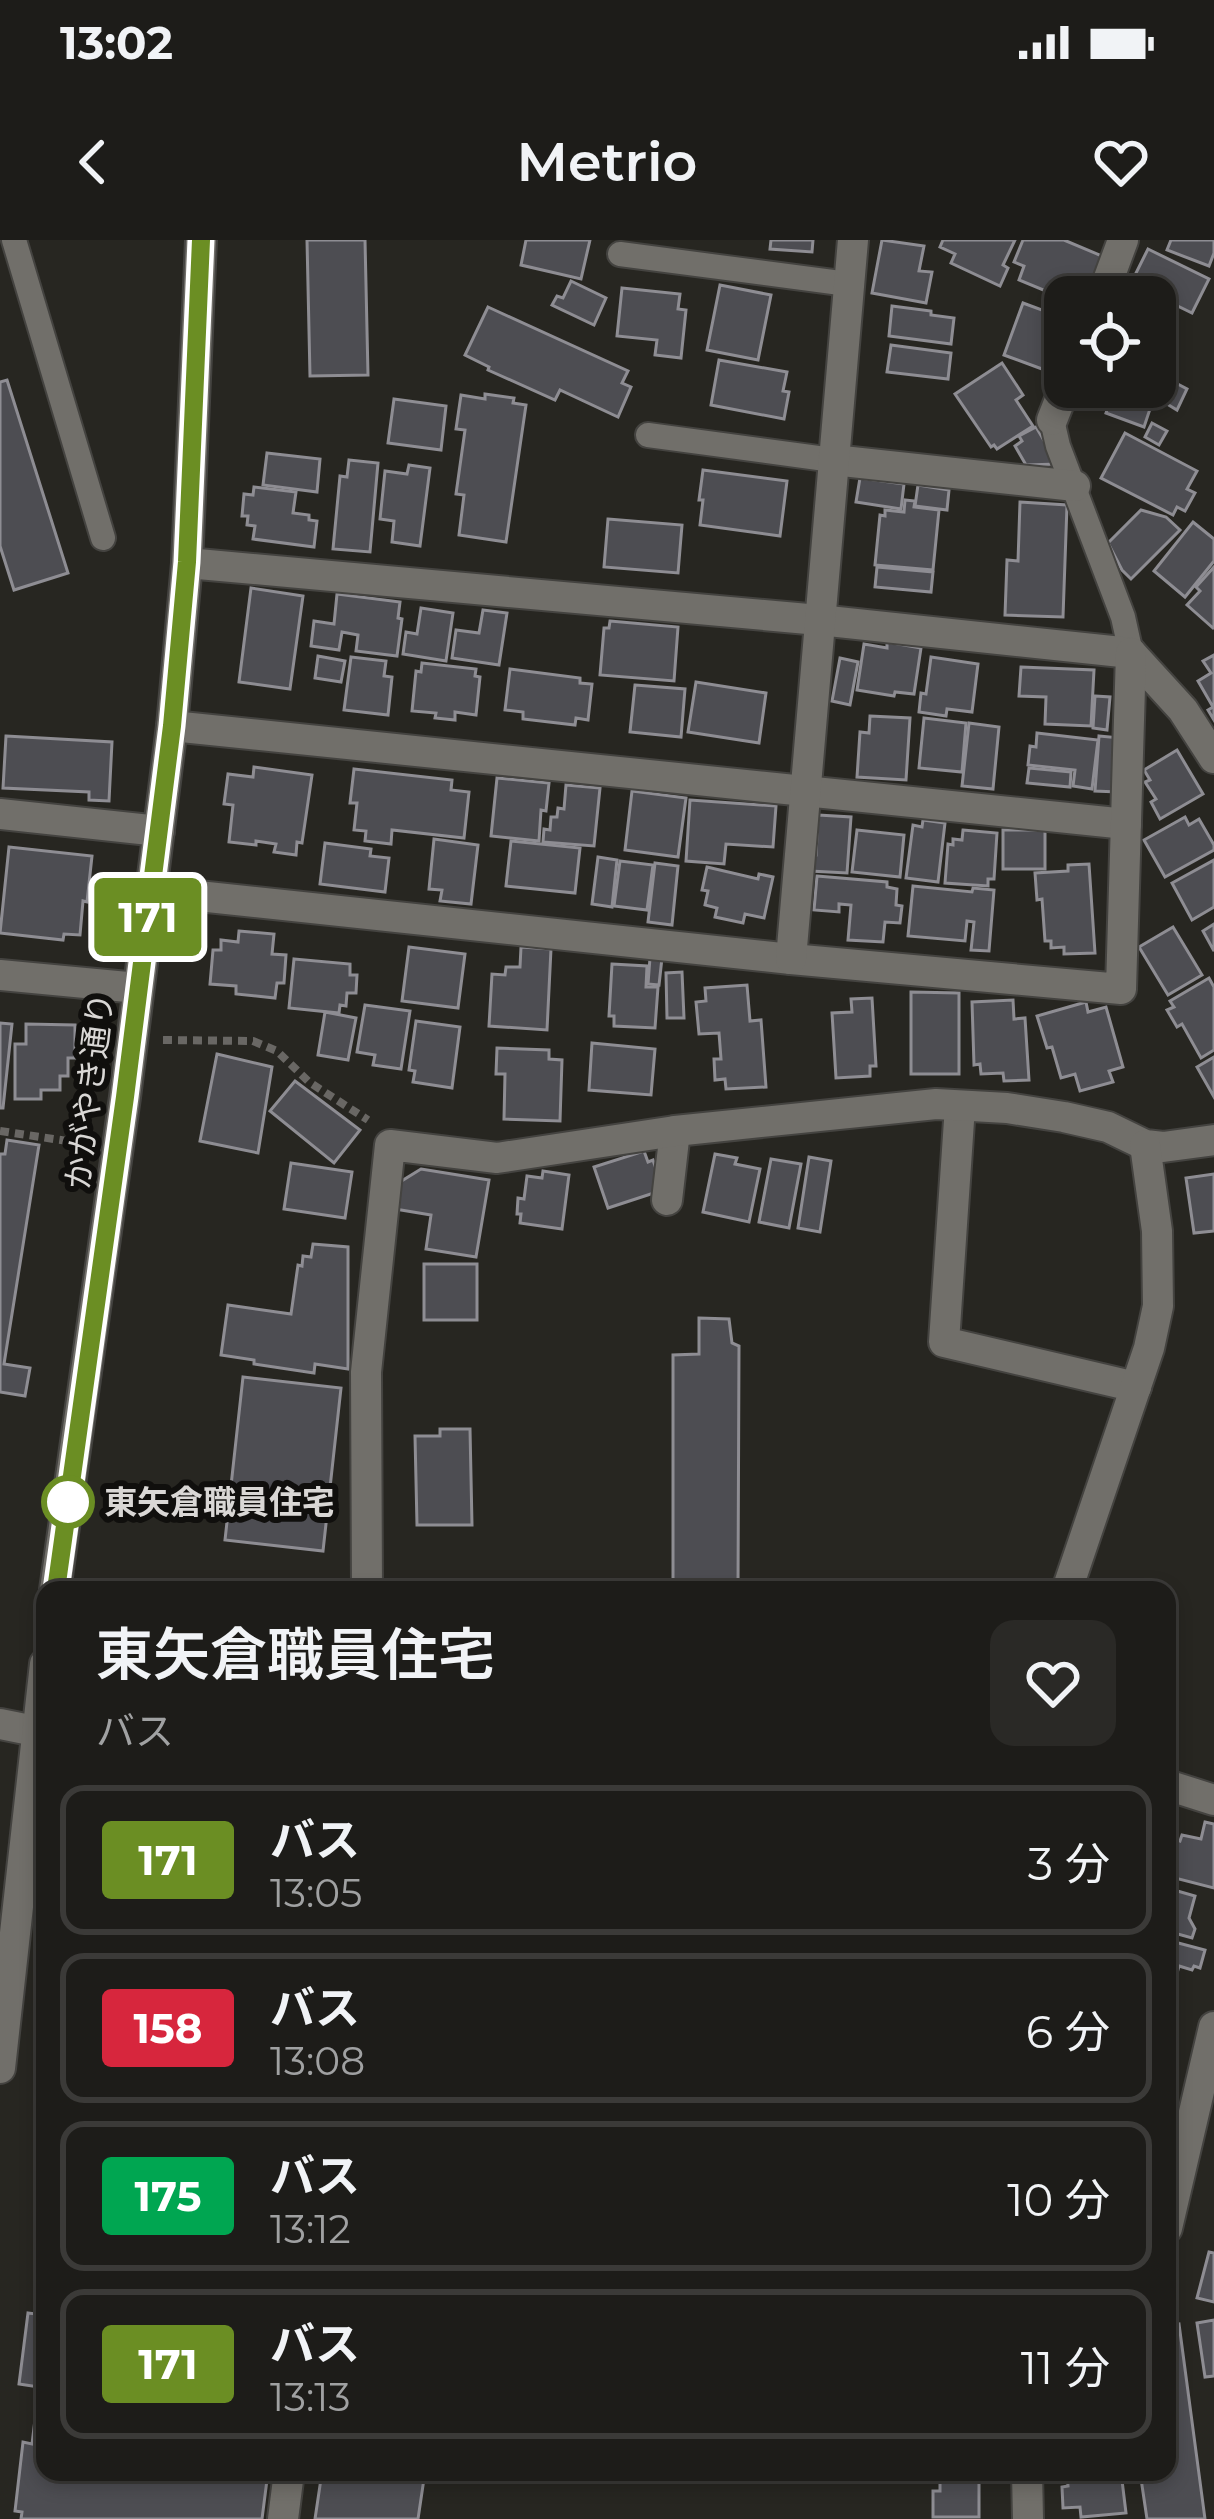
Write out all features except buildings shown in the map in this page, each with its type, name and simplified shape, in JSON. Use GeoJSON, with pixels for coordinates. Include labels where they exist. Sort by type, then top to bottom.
{"type":"FeatureCollection","features":[{"type":"Feature","properties":{"kind":"street","name":"かがやき通り"},"geometry":{"type":"LineString","coordinates":[[57,1581],[172,726],[187,562],[201,240]]}},
{"type":"Feature","properties":{"kind":"street"},"geometry":{"type":"LineString","coordinates":[[790,959],[853,240]]}},
{"type":"Feature","properties":{"kind":"street"},"geometry":{"type":"LineString","coordinates":[[1110,276],[1123,240]]}},
{"type":"Feature","properties":{"kind":"street"},"geometry":{"type":"LineString","coordinates":[[1052,420],[1057,408]]}},
{"type":"Feature","properties":{"kind":"street"},"geometry":{"type":"LineString","coordinates":[[833,460],[1075,486]]}},
{"type":"Feature","properties":{"kind":"street"},"geometry":{"type":"LineString","coordinates":[[187,562],[1131,653],[1183,710],[1214,758]]}},
{"type":"Feature","properties":{"kind":"street"},"geometry":{"type":"LineString","coordinates":[[152,892],[1121,989],[1131,653]]}},
{"type":"Feature","properties":{"kind":"street"},"geometry":{"type":"LineString","coordinates":[[172,726],[1126,824]]}},
{"type":"Feature","properties":{"kind":"street"},"geometry":{"type":"LineString","coordinates":[[0,814],[159,831]]}},
{"type":"Feature","properties":{"kind":"street"},"geometry":{"type":"LineString","coordinates":[[0,975],[138,988]]}},
{"type":"Feature","properties":{"kind":"street"},"geometry":{"type":"LineString","coordinates":[[367,1581],[366,1372],[390,1145],[497,1158],[675,1131],[906,1106],[1007,1108],[1064,1117],[1163,1147],[1214,1140]]}},
{"type":"Feature","properties":{"kind":"street"},"geometry":{"type":"LineString","coordinates":[[960,1106],[944,1342],[1136,1388]]}},
{"type":"Feature","properties":{"kind":"street"},"geometry":{"type":"LineString","coordinates":[[667,1200],[675,1131]]}},
{"type":"Feature","properties":{"kind":"street"},"geometry":{"type":"LineString","coordinates":[[1070,1581],[1149,1348],[1158,1306],[1157,1231],[1145,1145]]}},
{"type":"Feature","properties":{"kind":"street"},"geometry":{"type":"LineString","coordinates":[[0,1724],[36,1731]]}},
{"type":"Feature","properties":{"kind":"street"},"geometry":{"type":"LineString","coordinates":[[0,2068],[36,1766]]}},
{"type":"Feature","properties":{"kind":"street"},"geometry":{"type":"LineString","coordinates":[[1176,1789],[1214,1800]]}},
{"type":"Feature","properties":{"kind":"street"},"geometry":{"type":"LineString","coordinates":[[1176,2190],[1214,2027]]}},
{"type":"Feature","properties":{"kind":"street"},"geometry":{"type":"LineString","coordinates":[[283,2519],[288,2481]]}},
{"type":"Feature","properties":{"kind":"street"},"geometry":{"type":"LineString","coordinates":[[1027,2481],[1028,2519]]}},
{"type":"Feature","properties":{"kind":"lane"},"geometry":{"type":"LineString","coordinates":[[14,240],[103,538]]}},
{"type":"Feature","properties":{"kind":"lane"},"geometry":{"type":"LineString","coordinates":[[620,254],[848,284]]}},
{"type":"Feature","properties":{"kind":"lane"},"geometry":{"type":"LineString","coordinates":[[1052,420],[1123,617],[1131,653]]}},
{"type":"Feature","properties":{"kind":"lane"},"geometry":{"type":"LineString","coordinates":[[648,435],[833,460]]}},
{"type":"Feature","properties":{"kind":"path"},"geometry":{"type":"LineString","coordinates":[[132,1037],[253,1041],[277,1051],[309,1082],[373,1124],[390,1145]]}},
{"type":"Feature","properties":{"kind":"path"},"geometry":{"type":"LineString","coordinates":[[0,1131],[74,1142],[125,1097]]}},
{"type":"Feature","properties":{"kind":"bus line","name":"171"},"geometry":{"type":"LineString","coordinates":[[57,1581],[172,726],[187,562],[201,240]]}},
{"type":"Feature","properties":{"kind":"place","name":"東矢倉職員住宅"},"geometry":{"type":"Point","coordinates":[68,1502]}}]}
